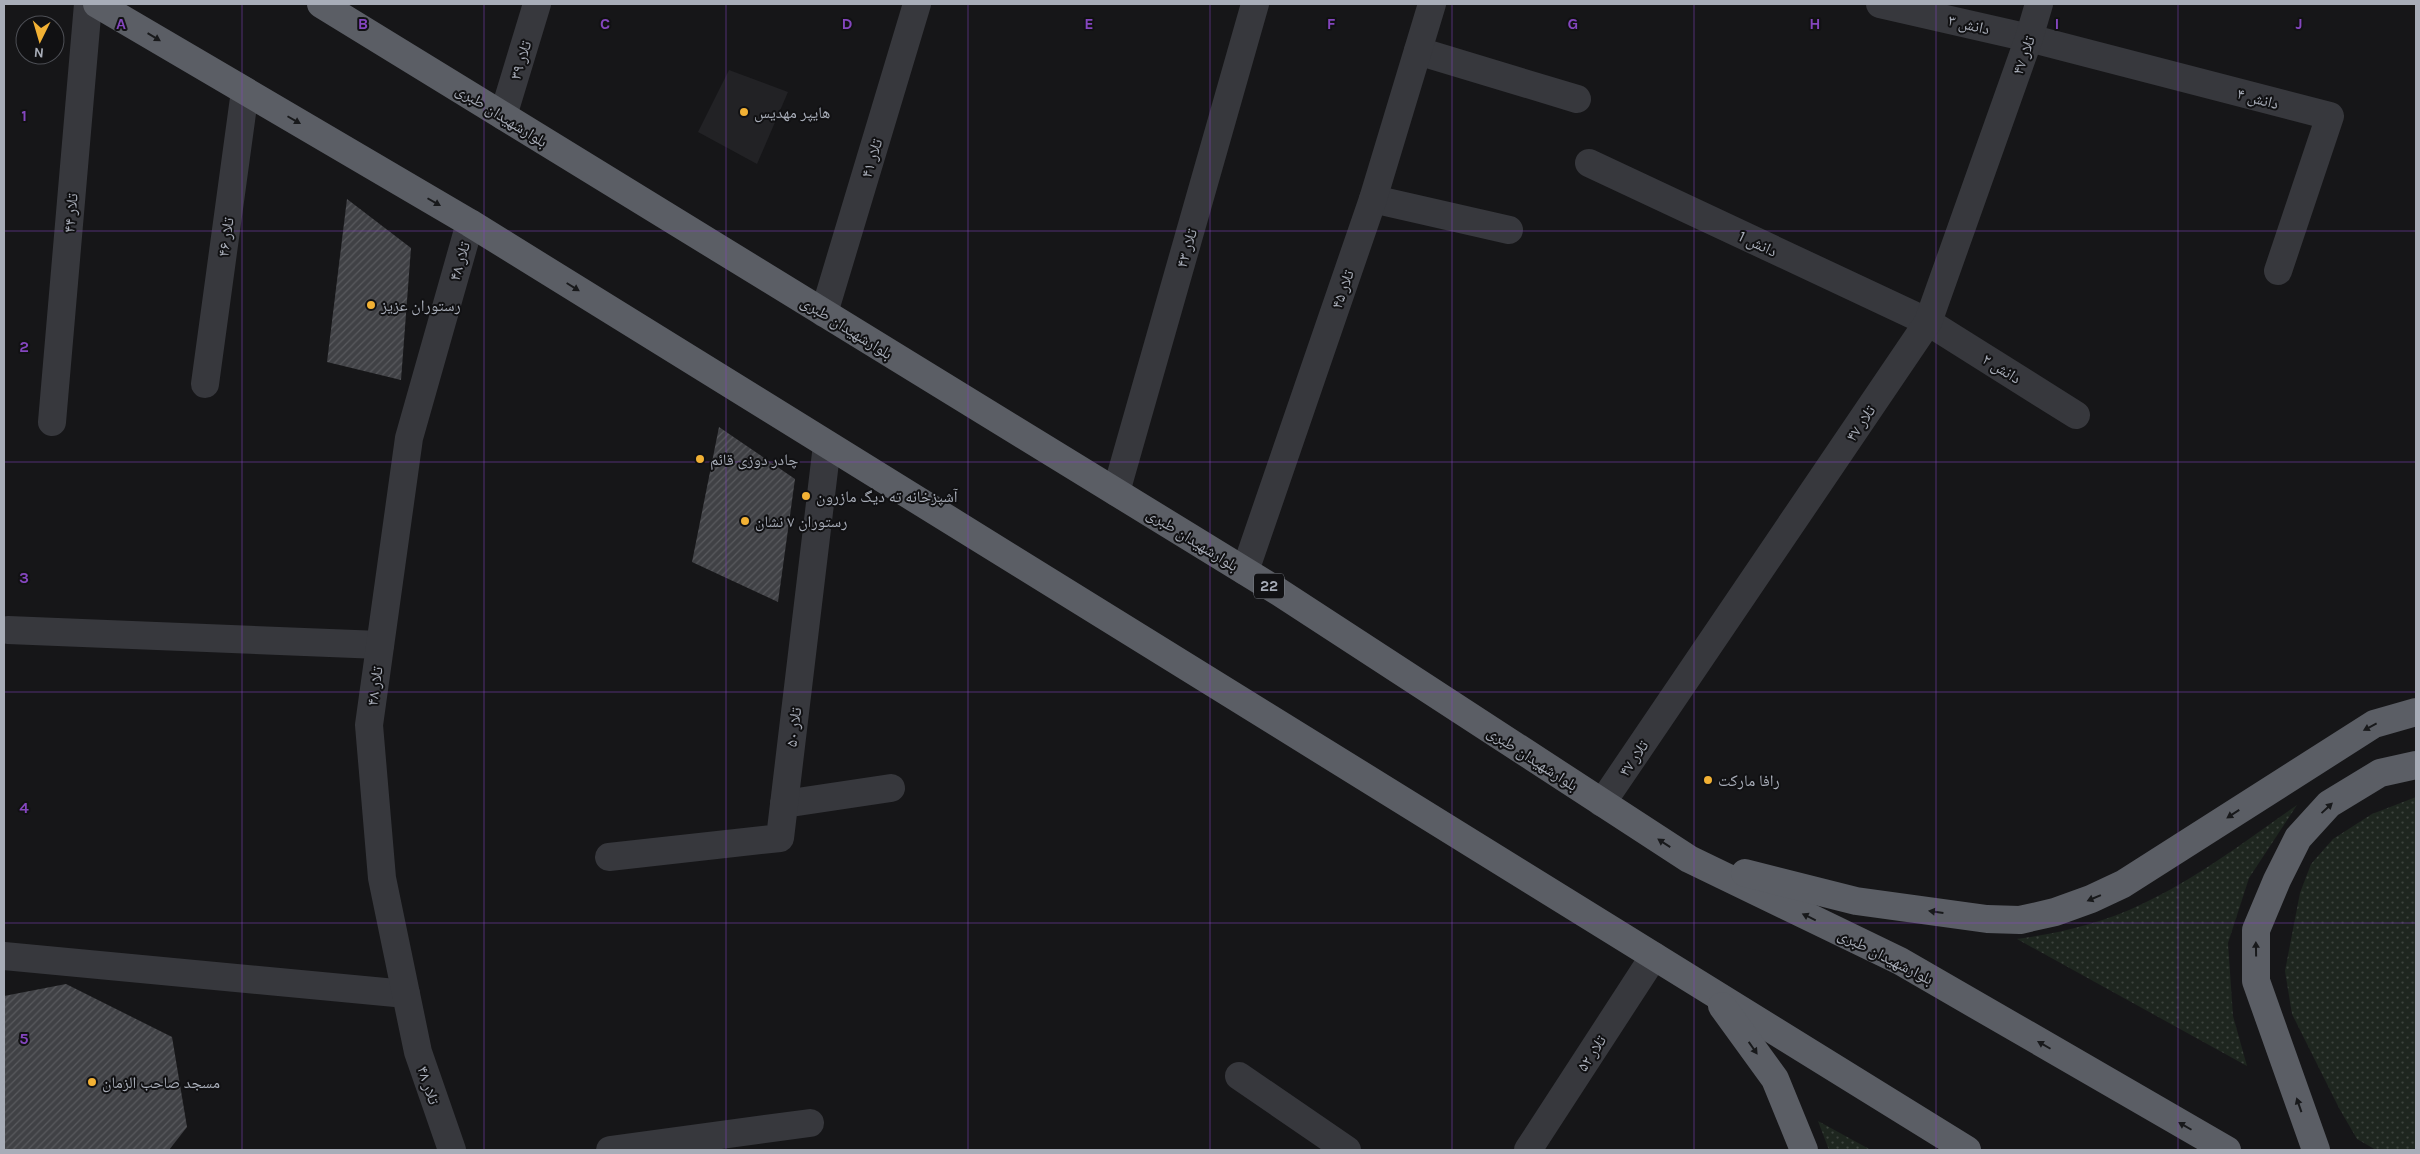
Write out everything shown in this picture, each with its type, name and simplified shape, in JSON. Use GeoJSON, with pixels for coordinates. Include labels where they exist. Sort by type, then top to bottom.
{"type":"FeatureCollection","features":[{"type":"Feature","properties":{"kind":"highway"},"geometry":{"type":"LineString","coordinates":[[97,4],[470,223],[1967,1150]]}},
{"type":"Feature","properties":{"kind":"highway","name":"بلوارشهیدان طبری"},"geometry":{"type":"LineString","coordinates":[[322,4],[1246,571],[1689,859],[1900,961],[2227,1150]]}},
{"type":"Feature","properties":{"kind":"highway"},"geometry":{"type":"LineString","coordinates":[[1689,859],[1856,901],[1987,919],[2020,920],[2091,900],[2123,884],[2374,724],[2416,712]]}},
{"type":"Feature","properties":{"kind":"highway"},"geometry":{"type":"LineString","coordinates":[[2316,1150],[2256,981],[2256,930],[2277,880],[2298,838],[2329,804],[2380,773],[2416,766]]}},
{"type":"Feature","properties":{"kind":"highway"},"geometry":{"type":"LineString","coordinates":[[1714,994],[1775,1080],[1804,1150]]}},
{"type":"Feature","properties":{"kind":"street","name":"تلار ۴۴"},"geometry":{"type":"LineString","coordinates":[[52,422],[88,4]]}},
{"type":"Feature","properties":{"kind":"street","name":"تلار ۳۹"},"geometry":{"type":"LineString","coordinates":[[503,116],[537,4]]}},
{"type":"Feature","properties":{"kind":"street","name":"تلار ۴۱"},"geometry":{"type":"LineString","coordinates":[[824,313],[917,4]]}},
{"type":"Feature","properties":{"kind":"street","name":"تلار ۴۳"},"geometry":{"type":"LineString","coordinates":[[1116,492],[1255,4]]}},
{"type":"Feature","properties":{"kind":"street","name":"تلار ۴۵"},"geometry":{"type":"LineString","coordinates":[[1246,571],[1373,199],[1432,4]]}},
{"type":"Feature","properties":{"kind":"street","name":"دانش ۳"},"geometry":{"type":"LineString","coordinates":[[1880,4],[2029,38]]}},
{"type":"Feature","properties":{"kind":"street","name":"تلار ۴۷"},"geometry":{"type":"LineString","coordinates":[[1602,802],[1928,322],[2029,38],[2039,4]]}},
{"type":"Feature","properties":{"kind":"street","name":"دانش ۴"},"geometry":{"type":"LineString","coordinates":[[2029,38],[2330,116],[2278,271]]}},
{"type":"Feature","properties":{"kind":"street"},"geometry":{"type":"LineString","coordinates":[[1418,51],[1578,99]]}},
{"type":"Feature","properties":{"kind":"street","name":"تلار ۴۶"},"geometry":{"type":"LineString","coordinates":[[205,384],[245,91]]}},
{"type":"Feature","properties":{"kind":"street","name":"دانش 1"},"geometry":{"type":"LineString","coordinates":[[1589,163],[1928,322]]}},
{"type":"Feature","properties":{"kind":"street"},"geometry":{"type":"LineString","coordinates":[[1373,199],[1509,230]]}},
{"type":"Feature","properties":{"kind":"street","name":"تلار ۴۸"},"geometry":{"type":"LineString","coordinates":[[452,1150],[418,1052],[382,878],[369,725],[409,438],[470,223]]}},
{"type":"Feature","properties":{"kind":"street","name":"دانش ۲"},"geometry":{"type":"LineString","coordinates":[[1928,322],[2076,414]]}},
{"type":"Feature","properties":{"kind":"street","name":"تلار ۵۰"},"geometry":{"type":"LineString","coordinates":[[608,858],[780,838],[827,445]]}},
{"type":"Feature","properties":{"kind":"street"},"geometry":{"type":"LineString","coordinates":[[8,630],[380,645]]}},
{"type":"Feature","properties":{"kind":"street"},"geometry":{"type":"LineString","coordinates":[[784,804],[891,788]]}},
{"type":"Feature","properties":{"kind":"street"},"geometry":{"type":"LineString","coordinates":[[4,956],[406,994]]}},
{"type":"Feature","properties":{"kind":"street","name":"تلار ۵۲"},"geometry":{"type":"LineString","coordinates":[[1528,1150],[1654,956]]}},
{"type":"Feature","properties":{"kind":"street"},"geometry":{"type":"LineString","coordinates":[[1239,1076],[1347,1150]]}},
{"type":"Feature","properties":{"kind":"street"},"geometry":{"type":"LineString","coordinates":[[610,1150],[638,1148],[810,1123]]}},
{"type":"Feature","properties":{"kind":"shaded area","name":"هایپر مهدیس"},"geometry":{"type":"Polygon","coordinates":[[[729,70],[788,92],[757,164],[698,132],[729,70]]]}},
{"type":"Feature","properties":{"kind":"shaded area"},"geometry":{"type":"Polygon","coordinates":[[[2416,797],[2416,1150],[2376,1150],[2357,1139],[2339,1108],[2292,1014],[2285,971],[2300,893],[2311,864],[2333,839],[2372,814],[2416,797]]]}},
{"type":"Feature","properties":{"kind":"shaded area"},"geometry":{"type":"Polygon","coordinates":[[[2297,805],[2249,878],[2228,943],[2233,1016],[2247,1066],[2017,939],[2049,934],[2112,917],[2163,894],[2241,845],[2297,805]]]}},
{"type":"Feature","properties":{"kind":"shaded area"},"geometry":{"type":"Polygon","coordinates":[[[1818,1121],[1871,1150],[1829,1150],[1818,1121]]]}},
{"type":"Feature","properties":{"kind":"building","name":"رستوران عزیز"},"geometry":{"type":"Polygon","coordinates":[[[347,199],[411,248],[401,380],[327,362],[347,199]]]}},
{"type":"Feature","properties":{"kind":"building","name":"رستوران ۷ نشان"},"geometry":{"type":"Polygon","coordinates":[[[719,427],[795,479],[778,602],[692,562],[719,427]]]}},
{"type":"Feature","properties":{"kind":"building","name":"مسجد صاحب الزمان"},"geometry":{"type":"Polygon","coordinates":[[[66,984],[172,1037],[187,1127],[169,1150],[4,1150],[4,996],[66,984]]]}},
{"type":"Feature","properties":{"kind":"place","name":"هایپر مهدیس"},"geometry":{"type":"Point","coordinates":[744,112]}},
{"type":"Feature","properties":{"kind":"place","name":"رستوران عزیز"},"geometry":{"type":"Point","coordinates":[371,305]}},
{"type":"Feature","properties":{"kind":"place","name":"چادر دوزی قائم"},"geometry":{"type":"Point","coordinates":[700,459]}},
{"type":"Feature","properties":{"kind":"place","name":"آشپزخانه ته دیگ مازرون"},"geometry":{"type":"Point","coordinates":[806,496]}},
{"type":"Feature","properties":{"kind":"place","name":"رستوران ۷ نشان"},"geometry":{"type":"Point","coordinates":[745,521]}},
{"type":"Feature","properties":{"kind":"place","name":"رافا مارکت"},"geometry":{"type":"Point","coordinates":[1708,780]}},
{"type":"Feature","properties":{"kind":"place","name":"مسجد صاحب الزمان"},"geometry":{"type":"Point","coordinates":[92,1082]}}]}
